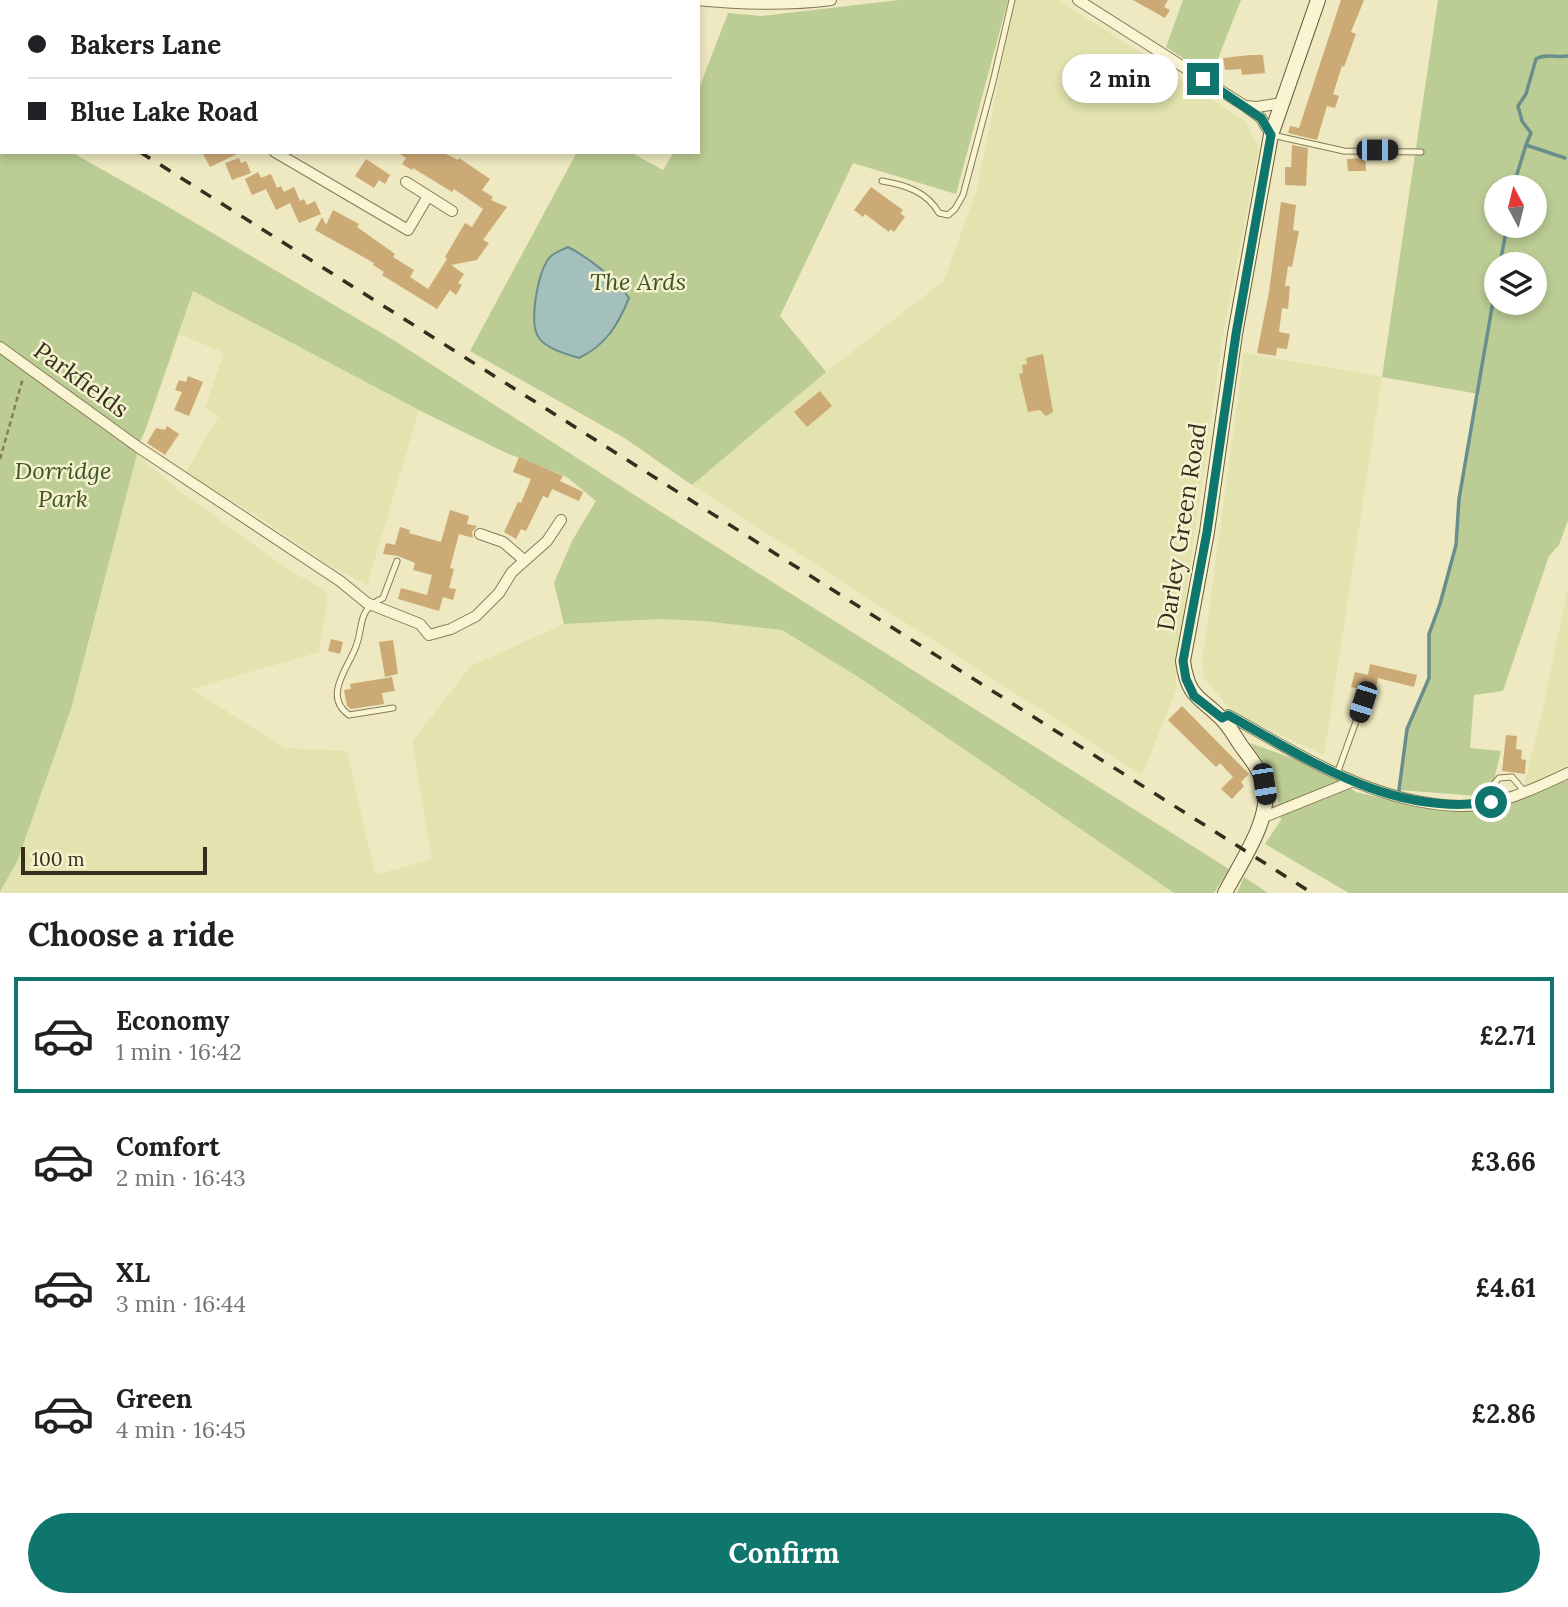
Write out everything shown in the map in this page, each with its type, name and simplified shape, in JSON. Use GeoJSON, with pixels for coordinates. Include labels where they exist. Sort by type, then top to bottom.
{"type":"FeatureCollection","features":[{"type":"Feature","properties":{"kind":"street"},"geometry":{"type":"LineString","coordinates":[[700,0],[742,4],[802,4],[831,0]]}},
{"type":"Feature","properties":{"kind":"street"},"geometry":{"type":"LineString","coordinates":[[1078,0],[1245,106],[1261,118],[1271,135]]}},
{"type":"Feature","properties":{"kind":"street","name":"Darley Green Road"},"geometry":{"type":"LineString","coordinates":[[1225,893],[1264,817],[1264,784],[1257,769],[1222,718],[1194,696],[1186,679],[1183,661],[1207,532],[1236,334],[1271,135],[1318,0]]}},
{"type":"Feature","properties":{"kind":"street"},"geometry":{"type":"LineString","coordinates":[[1245,106],[1282,103]]}},
{"type":"Feature","properties":{"kind":"street"},"geometry":{"type":"LineString","coordinates":[[278,154],[408,230],[428,196]]}},
{"type":"Feature","properties":{"kind":"street"},"geometry":{"type":"LineString","coordinates":[[406,182],[452,212]]}},
{"type":"Feature","properties":{"kind":"street","name":"Parkfields"},"geometry":{"type":"LineString","coordinates":[[0,347],[138,447],[371,604],[420,624],[429,635],[452,629],[476,616],[499,593],[512,572],[524,560]]}},
{"type":"Feature","properties":{"kind":"street"},"geometry":{"type":"LineString","coordinates":[[480,534],[503,542],[524,560],[547,541],[561,520]]}},
{"type":"Feature","properties":{"kind":"street"},"geometry":{"type":"LineString","coordinates":[[1222,718],[1228,715],[1351,782],[1408,799],[1462,806],[1491,802],[1568,773]]}},
{"type":"Feature","properties":{"kind":"street"},"geometry":{"type":"LineString","coordinates":[[1264,817],[1351,782]]}},
{"type":"Feature","properties":{"kind":"lane"},"geometry":{"type":"LineString","coordinates":[[882,181],[915,189],[933,203],[939,213],[948,215],[956,209],[963,195],[1012,0]]}},
{"type":"Feature","properties":{"kind":"lane"},"geometry":{"type":"LineString","coordinates":[[1271,135],[1344,152],[1421,152]]}},
{"type":"Feature","properties":{"kind":"lane"},"geometry":{"type":"LineString","coordinates":[[393,708],[349,715],[340,704],[338,684],[355,648],[361,618],[371,604],[383,598],[397,561]]}},
{"type":"Feature","properties":{"kind":"lane"},"geometry":{"type":"LineString","coordinates":[[1337,774],[1363,702]]}},
{"type":"Feature","properties":{"kind":"lane"},"geometry":{"type":"LineString","coordinates":[[1491,802],[1494,784],[1499,778],[1512,777],[1524,791]]}},
{"type":"Feature","properties":{"kind":"path"},"geometry":{"type":"LineString","coordinates":[[0,459],[25,364]]}},
{"type":"Feature","properties":{"kind":"green space","name":"The Ards"},"geometry":{"type":"Polygon","coordinates":[[[899,0],[1008,0],[956,194],[853,163],[780,316],[826,372],[692,485],[626,439],[470,351],[576,154],[634,154],[663,170],[673,154],[700,154],[700,86],[728,13],[761,16],[899,0]]]}},
{"type":"Feature","properties":{"kind":"green space"},"geometry":{"type":"Polygon","coordinates":[[[1015,0],[1059,0],[1245,121],[1259,148],[1223,335],[1175,672],[1177,688],[1142,775],[692,485],[826,372],[944,281],[977,189],[1015,0]]]}},
{"type":"Feature","properties":{"kind":"green space"},"geometry":{"type":"Polygon","coordinates":[[[1183,0],[1241,0],[1211,76],[1166,47],[1183,0]]]}},
{"type":"Feature","properties":{"kind":"green space"},"geometry":{"type":"Polygon","coordinates":[[[1438,0],[1568,0],[1568,520],[1559,545],[1549,556],[1503,691],[1474,695],[1470,748],[1501,751],[1490,797],[1399,790],[1407,729],[1429,678],[1429,634],[1456,545],[1459,499],[1479,394],[1382,377],[1438,0]]]}},
{"type":"Feature","properties":{"kind":"green space","name":"Dorridge Park"},"geometry":{"type":"Polygon","coordinates":[[[0,154],[75,154],[165,205],[395,341],[658,510],[1229,869],[1214,893],[1174,893],[860,678],[782,630],[660,619],[564,624],[554,583],[572,541],[596,501],[567,477],[502,451],[419,410],[193,291],[145,431],[135,452],[137,454],[71,709],[17,862],[0,892],[0,154]]]}},
{"type":"Feature","properties":{"kind":"green space"},"geometry":{"type":"Polygon","coordinates":[[[192,291],[419,410],[367,585],[329,565],[256,515],[185,473],[218,417],[205,408],[224,353],[179,334],[145,431],[192,291]]]}},
{"type":"Feature","properties":{"kind":"green space"},"geometry":{"type":"Polygon","coordinates":[[[1244,353],[1382,377],[1324,755],[1235,714],[1205,679],[1202,663],[1244,353]]]}},
{"type":"Feature","properties":{"kind":"green space"},"geometry":{"type":"Polygon","coordinates":[[[137,454],[177,489],[328,595],[319,652],[192,689],[284,748],[347,751],[375,875],[432,859],[412,742],[471,666],[564,624],[660,619],[782,630],[860,678],[1174,893],[0,893],[17,862],[71,709],[137,454]]]}},
{"type":"Feature","properties":{"kind":"green space"},"geometry":{"type":"Polygon","coordinates":[[[1568,588],[1568,765],[1524,786],[1542,713],[1568,588]]]}},
{"type":"Feature","properties":{"kind":"green space"},"geometry":{"type":"Polygon","coordinates":[[[1250,743],[1322,769],[1356,792],[1431,809],[1459,810],[1501,804],[1568,780],[1568,893],[1349,893],[1265,844],[1281,820],[1275,778],[1250,743]]]}},
{"type":"Feature","properties":{"kind":"green space"},"geometry":{"type":"Polygon","coordinates":[[[1244,877],[1268,893],[1237,893],[1244,877]]]}},
{"type":"Feature","properties":{"kind":"water"},"geometry":{"type":"Polygon","coordinates":[[[568,247],[601,269],[629,298],[610,333],[597,347],[579,358],[557,351],[542,342],[534,321],[538,286],[545,265],[551,256],[568,247]]]}},
{"type":"Feature","properties":{"kind":"building"},"geometry":{"type":"Polygon","coordinates":[[[1133,0],[1168,0],[1164,7],[1170,10],[1165,18],[1133,0]]]}},
{"type":"Feature","properties":{"kind":"building"},"geometry":{"type":"Polygon","coordinates":[[[1341,0],[1364,0],[1351,32],[1356,34],[1333,94],[1339,96],[1335,108],[1327,106],[1317,140],[1288,133],[1290,126],[1299,128],[1341,0]]]}},
{"type":"Feature","properties":{"kind":"building"},"geometry":{"type":"Polygon","coordinates":[[[1263,55],[1265,73],[1242,75],[1241,69],[1225,70],[1223,58],[1263,55]]]}},
{"type":"Feature","properties":{"kind":"building"},"geometry":{"type":"Polygon","coordinates":[[[1292,145],[1308,148],[1306,186],[1285,185],[1285,167],[1291,167],[1292,145]]]}},
{"type":"Feature","properties":{"kind":"building"},"geometry":{"type":"Polygon","coordinates":[[[203,154],[237,154],[210,167],[203,154]]]}},
{"type":"Feature","properties":{"kind":"building"},"geometry":{"type":"Polygon","coordinates":[[[400,154],[446,154],[458,160],[459,158],[490,179],[482,190],[493,197],[491,200],[507,207],[483,240],[489,243],[477,260],[451,265],[464,274],[458,283],[462,285],[456,295],[450,290],[437,309],[382,275],[384,272],[373,265],[374,263],[315,230],[322,217],[326,225],[333,210],[359,224],[357,227],[395,254],[393,257],[414,270],[410,277],[428,289],[465,223],[472,227],[483,209],[454,189],[452,192],[402,164],[406,158],[400,154]]]}},
{"type":"Feature","properties":{"kind":"building"},"geometry":{"type":"Polygon","coordinates":[[[239,158],[241,163],[246,161],[251,173],[232,180],[225,163],[239,158]]]}},
{"type":"Feature","properties":{"kind":"building"},"geometry":{"type":"Polygon","coordinates":[[[1365,158],[1366,171],[1348,171],[1347,159],[1365,158]]]}},
{"type":"Feature","properties":{"kind":"building"},"geometry":{"type":"Polygon","coordinates":[[[366,159],[390,175],[385,184],[379,180],[374,188],[355,176],[366,159]]]}},
{"type":"Feature","properties":{"kind":"building"},"geometry":{"type":"Polygon","coordinates":[[[258,172],[261,178],[271,174],[277,188],[281,186],[284,192],[294,187],[300,201],[304,199],[307,205],[315,201],[321,214],[299,223],[290,203],[276,210],[266,189],[252,195],[245,179],[258,172]]]}},
{"type":"Feature","properties":{"kind":"building"},"geometry":{"type":"Polygon","coordinates":[[[871,187],[903,210],[900,213],[905,217],[894,232],[890,229],[889,232],[865,214],[863,217],[854,210],[871,187]]]}},
{"type":"Feature","properties":{"kind":"building"},"geometry":{"type":"Polygon","coordinates":[[[1281,202],[1296,205],[1293,230],[1299,231],[1285,286],[1290,286],[1288,309],[1282,308],[1279,332],[1290,334],[1287,349],[1277,348],[1276,356],[1257,353],[1269,292],[1281,202]]]}},
{"type":"Feature","properties":{"kind":"building"},"geometry":{"type":"Polygon","coordinates":[[[1043,354],[1053,412],[1046,416],[1040,410],[1028,412],[1019,374],[1023,373],[1022,365],[1027,364],[1026,358],[1043,354]]]}},
{"type":"Feature","properties":{"kind":"building"},"geometry":{"type":"Polygon","coordinates":[[[188,376],[203,382],[189,416],[174,410],[182,392],[175,390],[179,380],[186,382],[188,376]]]}},
{"type":"Feature","properties":{"kind":"building"},"geometry":{"type":"Polygon","coordinates":[[[820,391],[832,406],[807,427],[794,412],[820,391]]]}},
{"type":"Feature","properties":{"kind":"building"},"geometry":{"type":"Polygon","coordinates":[[[167,426],[179,434],[165,455],[147,443],[156,428],[165,430],[167,426]]]}},
{"type":"Feature","properties":{"kind":"building"},"geometry":{"type":"Polygon","coordinates":[[[519,457],[563,476],[560,481],[583,492],[579,501],[552,489],[548,498],[543,496],[526,531],[521,529],[516,539],[504,532],[531,479],[513,472],[519,457]]]}},
{"type":"Feature","properties":{"kind":"building"},"geometry":{"type":"Polygon","coordinates":[[[450,510],[469,516],[467,524],[477,526],[472,532],[473,538],[459,534],[450,568],[454,569],[449,588],[456,589],[453,600],[443,597],[439,611],[398,599],[401,588],[427,595],[432,575],[413,570],[415,563],[398,556],[383,554],[386,543],[395,545],[400,527],[410,530],[409,533],[441,542],[450,510]]]}},
{"type":"Feature","properties":{"kind":"building"},"geometry":{"type":"Polygon","coordinates":[[[331,639],[343,642],[340,654],[328,651],[331,639]]]}},
{"type":"Feature","properties":{"kind":"building"},"geometry":{"type":"Polygon","coordinates":[[[393,640],[398,674],[385,677],[379,642],[393,640]]]}},
{"type":"Feature","properties":{"kind":"building"},"geometry":{"type":"Polygon","coordinates":[[[1370,664],[1417,675],[1414,687],[1378,678],[1375,692],[1351,687],[1355,672],[1368,675],[1370,664]]]}},
{"type":"Feature","properties":{"kind":"building"},"geometry":{"type":"Polygon","coordinates":[[[392,677],[395,691],[382,693],[384,704],[351,709],[347,706],[344,690],[351,689],[350,684],[392,677]]]}},
{"type":"Feature","properties":{"kind":"building"},"geometry":{"type":"Polygon","coordinates":[[[1182,706],[1249,774],[1241,782],[1244,786],[1232,799],[1221,789],[1233,777],[1220,763],[1216,767],[1168,720],[1182,706]]]}},
{"type":"Feature","properties":{"kind":"building"},"geometry":{"type":"Polygon","coordinates":[[[1506,735],[1517,736],[1516,749],[1522,750],[1521,759],[1526,760],[1525,774],[1502,771],[1506,735]]]}},
{"type":"Feature","properties":{"kind":"waterway"},"geometry":{"type":"LineString","coordinates":[[1526,145],[1531,133],[1522,121],[1518,106],[1526,94],[1536,59],[1543,56],[1568,56]]}},
{"type":"Feature","properties":{"kind":"waterway"},"geometry":{"type":"LineString","coordinates":[[1517,175],[1526,145],[1565,158]]}},
{"type":"Feature","properties":{"kind":"waterway"},"geometry":{"type":"LineString","coordinates":[[1502,252],[1505,238]]}},
{"type":"Feature","properties":{"kind":"waterway"},"geometry":{"type":"LineString","coordinates":[[1399,790],[1407,729],[1429,678],[1429,634],[1456,545],[1459,499],[1491,315]]}},
{"type":"Feature","properties":{"kind":"railway"},"geometry":{"type":"LineString","coordinates":[[143,154],[1312,893]]}},
{"type":"Feature","properties":{"kind":"route"},"geometry":{"type":"LineString","coordinates":[[1203,79],[1261,118],[1271,135],[1236,334],[1207,532],[1187,634],[1183,661],[1186,679],[1194,696],[1222,718],[1228,715],[1351,782],[1408,799],[1462,806],[1491,802]]}}]}
